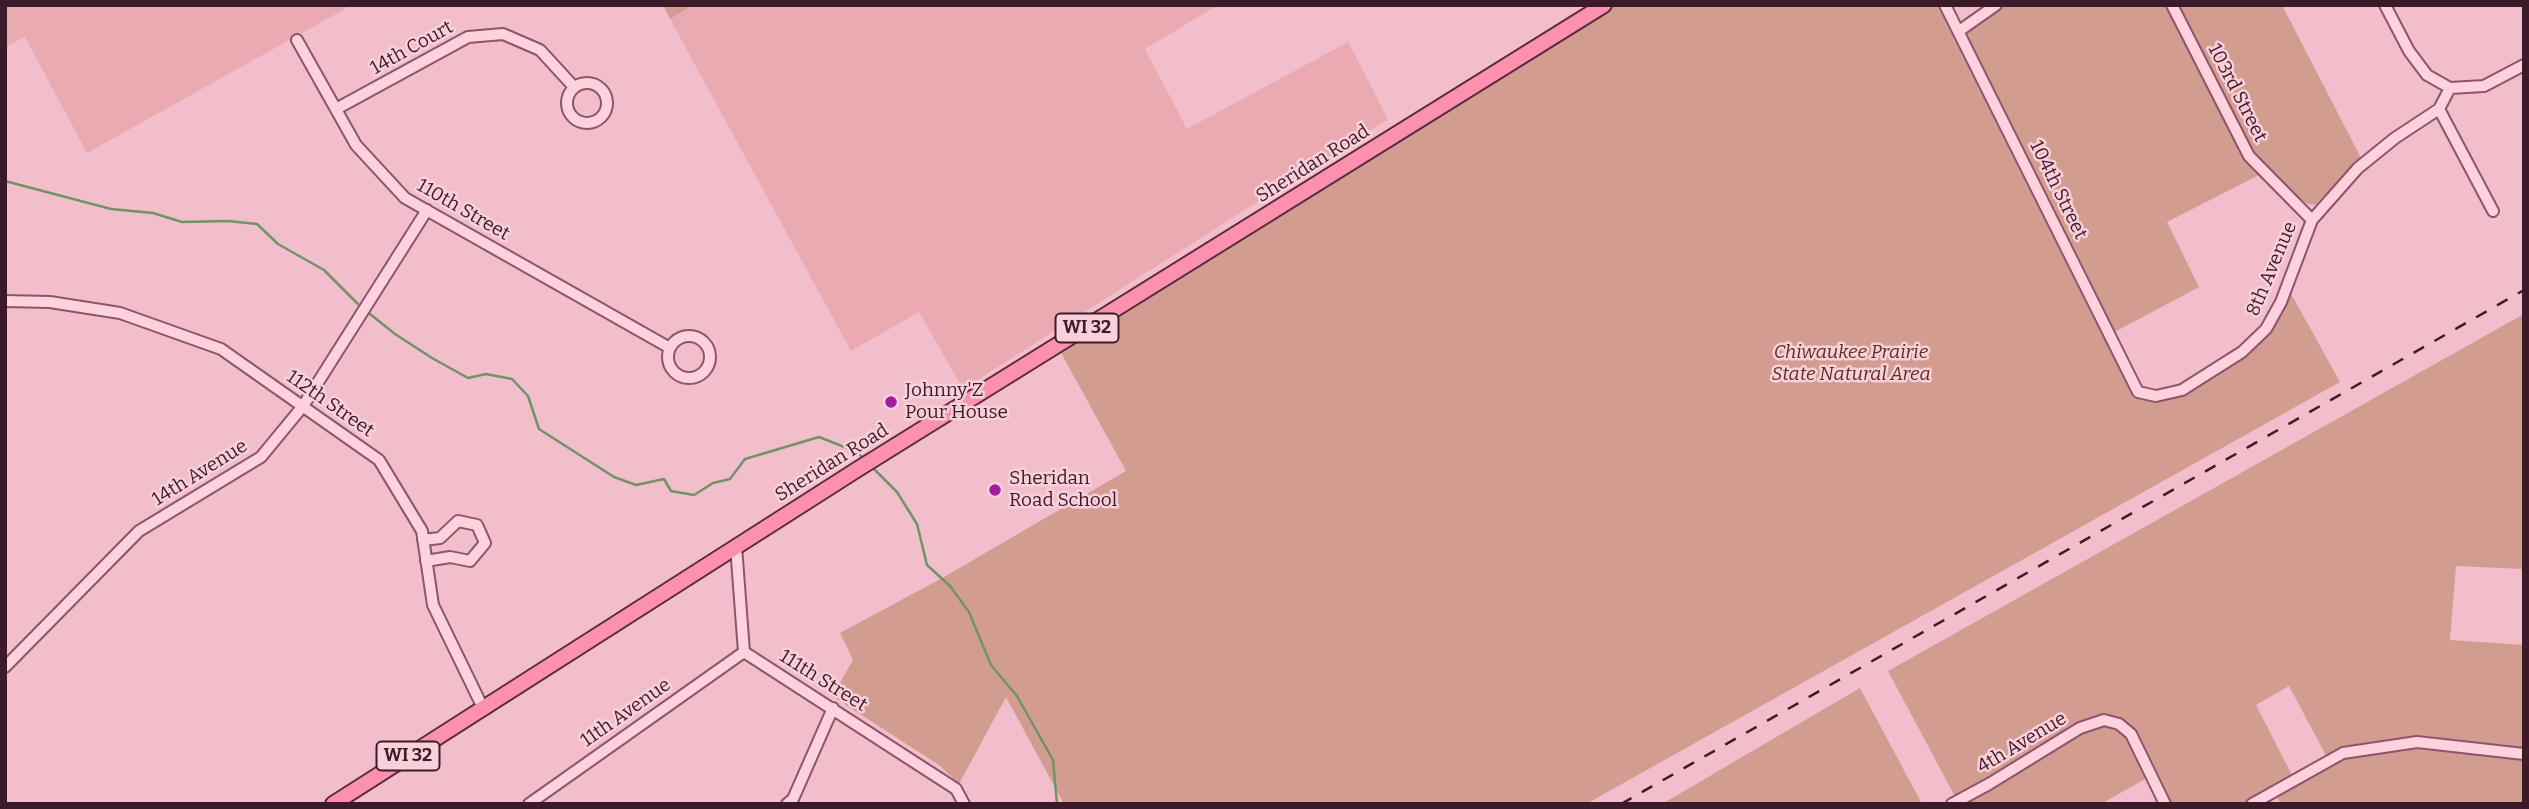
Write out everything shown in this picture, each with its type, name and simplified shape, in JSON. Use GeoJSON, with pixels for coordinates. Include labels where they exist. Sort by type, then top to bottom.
{"type":"FeatureCollection","features":[{"type":"Feature","properties":{"kind":"main road","name":"Sheridan Road"},"geometry":{"type":"LineString","coordinates":[[333,804],[736,546],[1604,5]]}},
{"type":"Feature","properties":{"kind":"street","name":"104th Street"},"geometry":{"type":"LineString","coordinates":[[1945,5],[2138,392]]}},
{"type":"Feature","properties":{"kind":"street"},"geometry":{"type":"LineString","coordinates":[[1959,31],[1996,5]]}},
{"type":"Feature","properties":{"kind":"street","name":"103rd Street"},"geometry":{"type":"LineString","coordinates":[[2172,5],[2249,156],[2312,220]]}},
{"type":"Feature","properties":{"kind":"street"},"geometry":{"type":"LineString","coordinates":[[2385,5],[2409,51],[2427,75],[2450,88],[2484,86],[2524,65]]}},
{"type":"Feature","properties":{"kind":"street","name":"14th Court"},"geometry":{"type":"LineString","coordinates":[[336,109],[468,37],[503,34],[540,50],[574,87]]}},
{"type":"Feature","properties":{"kind":"street","name":"110th Street"},"geometry":{"type":"LineString","coordinates":[[297,40],[356,145],[405,198],[670,348]]}},
{"type":"Feature","properties":{"kind":"street","name":"8th Avenue"},"geometry":{"type":"LineString","coordinates":[[2138,392],[2156,396],[2182,390],[2242,352],[2266,329],[2281,302],[2312,220],[2358,168],[2395,138],[2439,109],[2450,88]]}},
{"type":"Feature","properties":{"kind":"street"},"geometry":{"type":"LineString","coordinates":[[2439,109],[2493,211]]}},
{"type":"Feature","properties":{"kind":"street","name":"14th Avenue"},"geometry":{"type":"LineString","coordinates":[[5,667],[139,531],[261,457],[303,406],[427,210]]}},
{"type":"Feature","properties":{"kind":"street","name":"112th Street"},"geometry":{"type":"LineString","coordinates":[[5,301],[50,302],[120,313],[221,349],[379,460],[422,531],[433,604],[483,708]]}},
{"type":"Feature","properties":{"kind":"street"},"geometry":{"type":"LineString","coordinates":[[694,336],[706,343],[711,357],[709,364],[695,377],[682,376],[671,368],[670,348],[680,338],[694,336]]}},
{"type":"Feature","properties":{"kind":"street"},"geometry":{"type":"LineString","coordinates":[[423,540],[440,538],[458,521],[477,525],[485,543],[470,561],[450,557],[426,561]]}},
{"type":"Feature","properties":{"kind":"street"},"geometry":{"type":"LineString","coordinates":[[736,546],[744,652]]}},
{"type":"Feature","properties":{"kind":"street","name":"111th Street"},"geometry":{"type":"LineString","coordinates":[[744,652],[956,789],[964,804]]}},
{"type":"Feature","properties":{"kind":"street","name":"11th Avenue"},"geometry":{"type":"LineString","coordinates":[[529,804],[744,652]]}},
{"type":"Feature","properties":{"kind":"street"},"geometry":{"type":"LineString","coordinates":[[792,802],[833,708]]}},
{"type":"Feature","properties":{"kind":"street","name":"4th Avenue"},"geometry":{"type":"LineString","coordinates":[[1952,804],[2080,728],[2099,720],[2119,724],[2131,734],[2165,804]]}},
{"type":"Feature","properties":{"kind":"street"},"geometry":{"type":"LineString","coordinates":[[2252,804],[2343,753],[2417,741],[2524,754]]}},
{"type":"Feature","properties":{"kind":"shaded area"},"geometry":{"type":"Polygon","coordinates":[[[5,5],[352,5],[87,153],[25,37],[5,47],[5,5]]]}},
{"type":"Feature","properties":{"kind":"shaded area"},"geometry":{"type":"Polygon","coordinates":[[[693,5],[1218,5],[1145,49],[1187,129],[1348,42],[1388,119],[963,389],[919,312],[851,351],[670,19],[693,5]]]}},
{"type":"Feature","properties":{"kind":"green space"},"geometry":{"type":"Polygon","coordinates":[[[663,5],[693,5],[670,19],[663,5]]]}},
{"type":"Feature","properties":{"kind":"green space","name":"Chiwaukee Prairie State Natural Area"},"geometry":{"type":"Polygon","coordinates":[[[1615,5],[1940,5],[1957,37],[2004,5],[2282,5],[2361,158],[2315,205],[2297,197],[2269,170],[2167,222],[2199,287],[2107,336],[2130,381],[2158,400],[2171,398],[2248,351],[2289,290],[2340,382],[1586,804],[1064,804],[1006,697],[959,784],[939,765],[832,696],[853,660],[840,633],[944,577],[1126,471],[1060,351],[1615,5]]]}},
{"type":"Feature","properties":{"kind":"green space"},"geometry":{"type":"Polygon","coordinates":[[[2524,314],[2524,569],[2456,566],[2450,640],[2524,645],[2524,804],[2281,804],[2272,788],[2244,804],[2169,804],[2154,774],[2101,804],[1959,804],[1888,671],[2524,314]],[[2289,686],[2256,705],[2293,777],[2330,763],[2289,686]]]}},
{"type":"Feature","properties":{"kind":"green space"},"geometry":{"type":"Polygon","coordinates":[[[1860,688],[1922,804],[1662,804],[1860,688]]]}},
{"type":"Feature","properties":{"kind":"waterway"},"geometry":{"type":"LineString","coordinates":[[5,181],[111,209],[153,213],[182,222],[228,221],[257,224],[278,244],[324,270],[358,304]]}},
{"type":"Feature","properties":{"kind":"waterway"},"geometry":{"type":"LineString","coordinates":[[370,314],[395,334],[468,378],[486,374],[512,379],[528,396],[539,429],[614,477],[636,485],[664,479],[671,491],[694,495],[713,483],[730,479],[745,459],[819,437],[857,452],[862,457]]}},
{"type":"Feature","properties":{"kind":"waterway"},"geometry":{"type":"LineString","coordinates":[[874,469],[897,492],[917,524],[927,565],[950,586],[969,612],[991,665],[1017,696],[1053,760],[1057,804]]}},
{"type":"Feature","properties":{"kind":"railway"},"geometry":{"type":"LineString","coordinates":[[1621,804],[2524,290]]}},
{"type":"Feature","properties":{"kind":"place","name":"Johnny'Z Pour House"},"geometry":{"type":"Point","coordinates":[891,402]}},
{"type":"Feature","properties":{"kind":"place","name":"Sheridan Road School"},"geometry":{"type":"Point","coordinates":[995,490]}}]}
